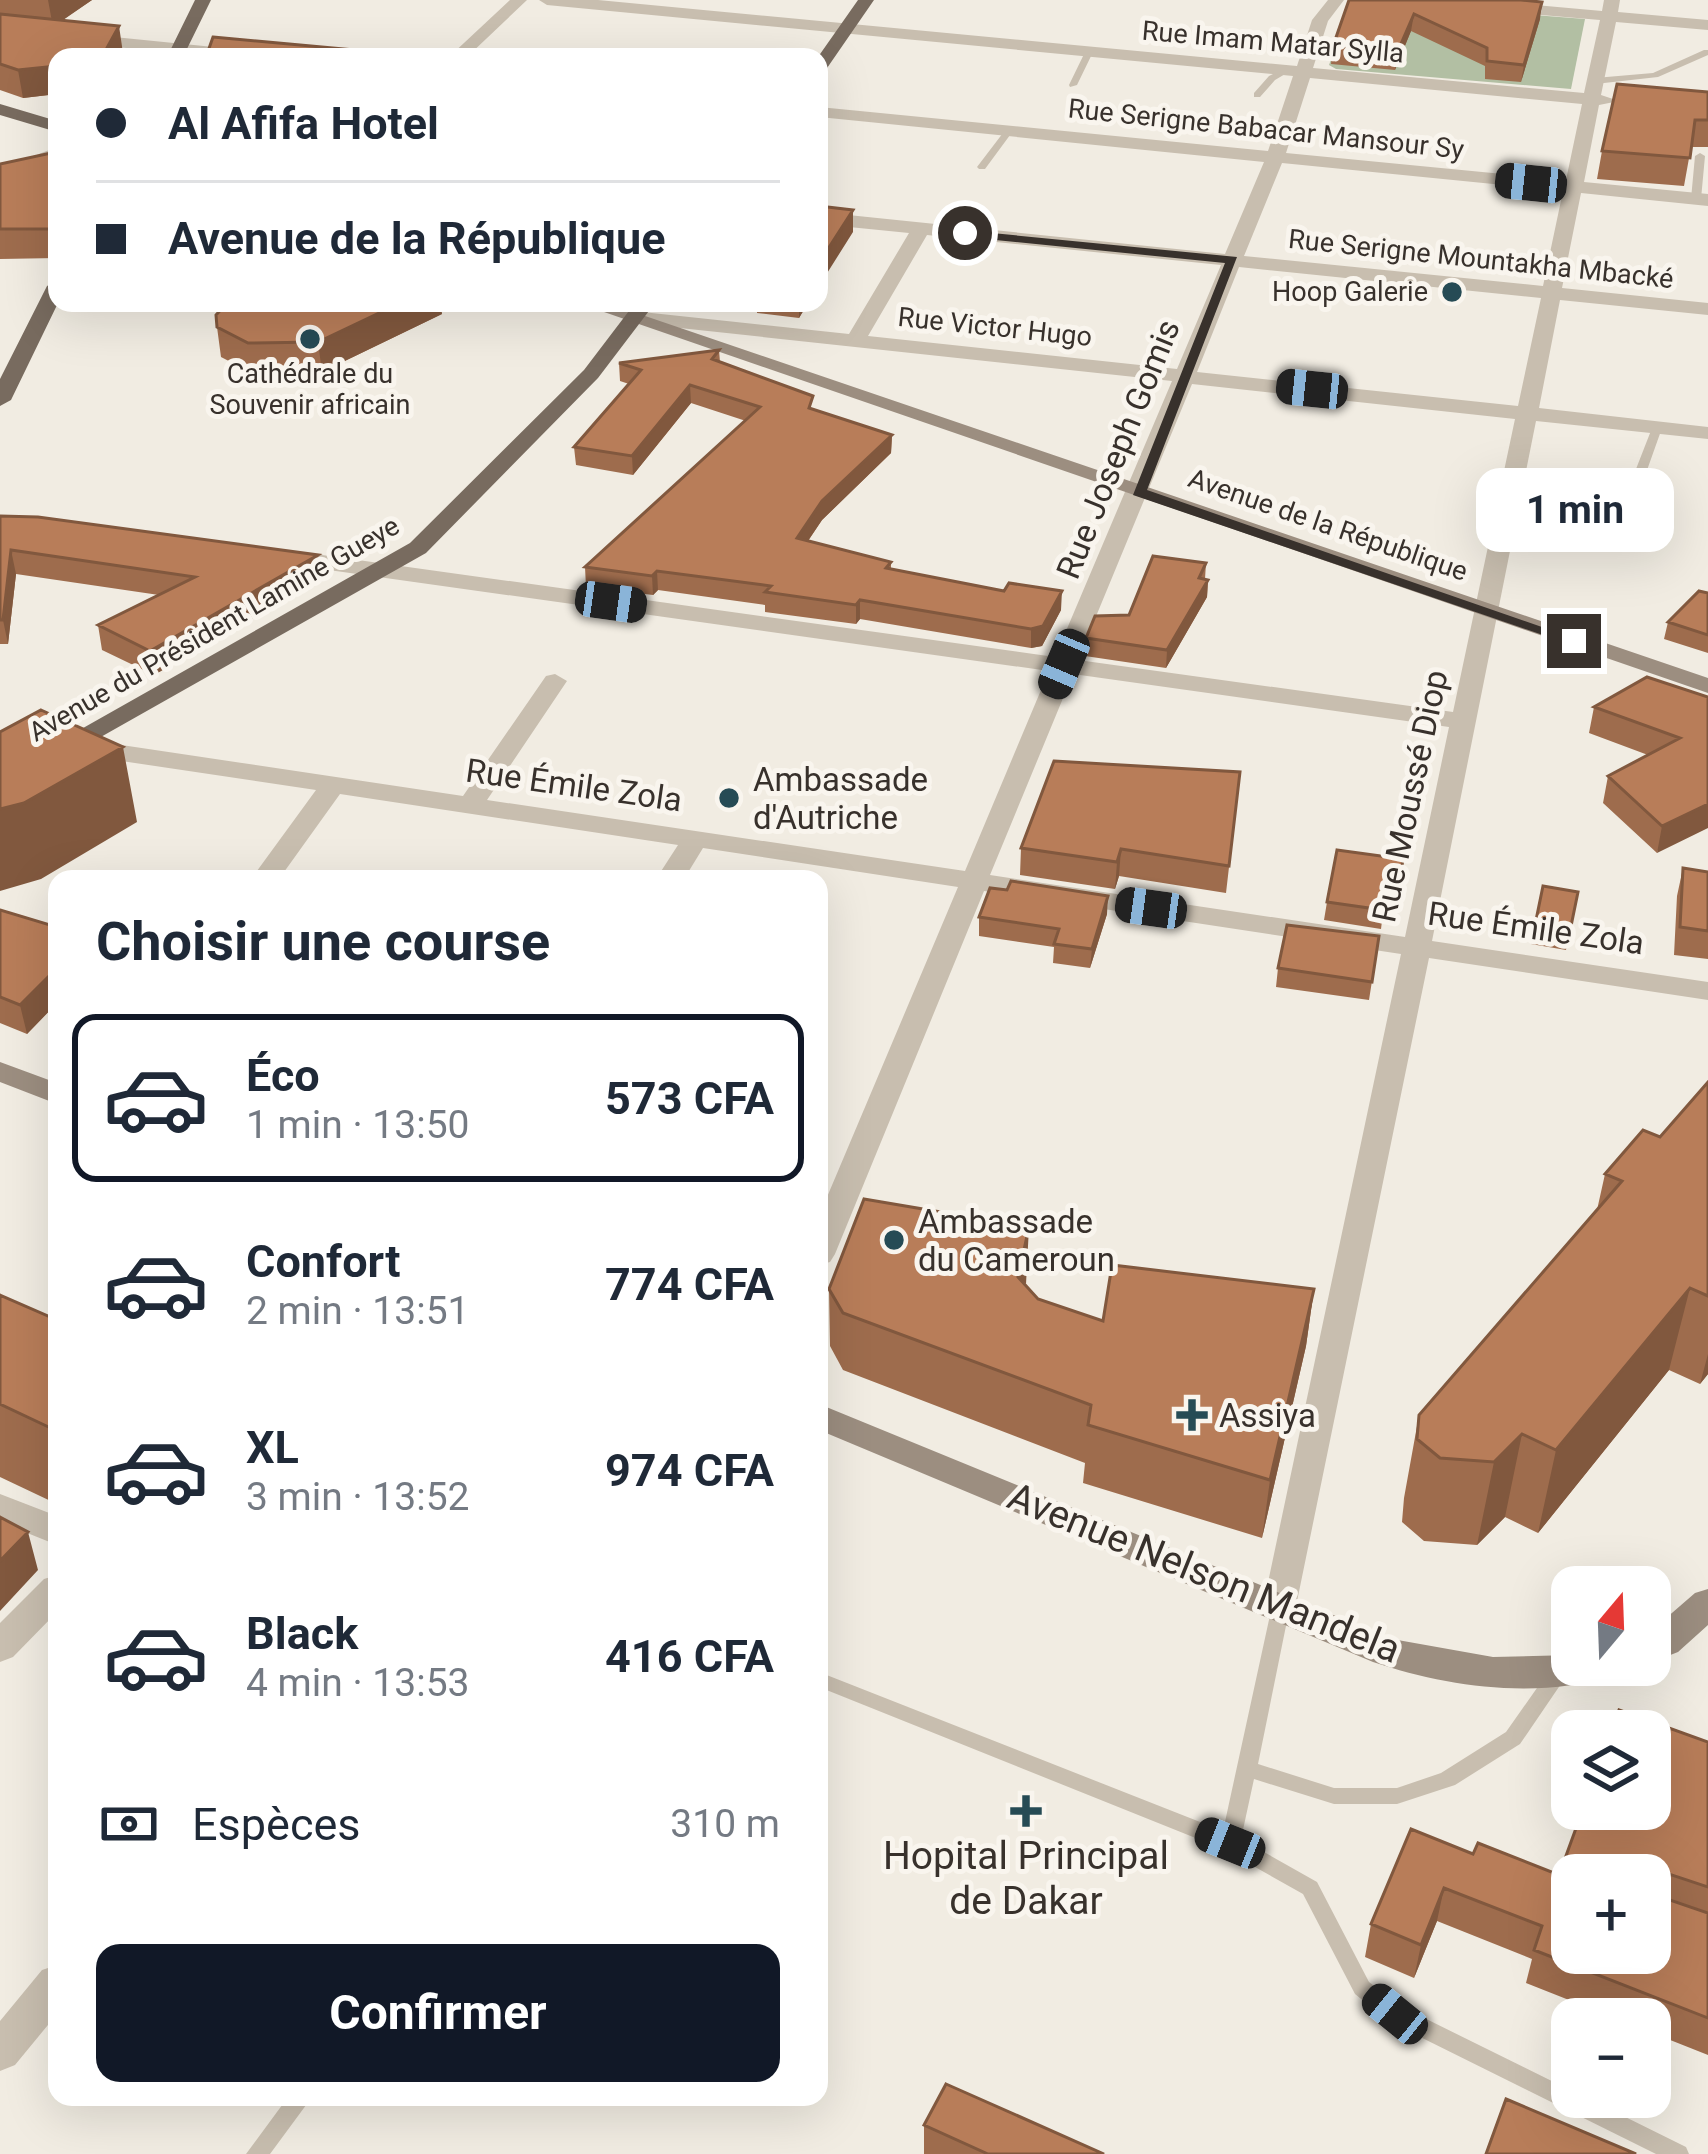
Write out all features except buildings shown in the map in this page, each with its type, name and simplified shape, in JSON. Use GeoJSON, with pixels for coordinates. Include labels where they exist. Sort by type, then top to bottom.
{"type":"FeatureCollection","features":[{"type":"Feature","properties":{"kind":"main road"},"geometry":{"type":"LineString","coordinates":[[179,48],[203,0]]}},
{"type":"Feature","properties":{"kind":"main road"},"geometry":{"type":"LineString","coordinates":[[828,54],[866,0]]}},
{"type":"Feature","properties":{"kind":"main road"},"geometry":{"type":"LineString","coordinates":[[0,109],[48,124]]}},
{"type":"Feature","properties":{"kind":"main road"},"geometry":{"type":"LineString","coordinates":[[28,118],[48,135]]}},
{"type":"Feature","properties":{"kind":"main road"},"geometry":{"type":"LineString","coordinates":[[0,400],[48,304]]}},
{"type":"Feature","properties":{"kind":"main road","name":"Avenue du Président Lamine Gueye"},"geometry":{"type":"LineString","coordinates":[[0,786],[384,571],[438,533],[591,374],[638,312]]}},
{"type":"Feature","properties":{"kind":"street"},"geometry":{"type":"LineString","coordinates":[[467,48],[518,0]]}},
{"type":"Feature","properties":{"kind":"street","name":"Rue Imam Matar Sylla"},"geometry":{"type":"LineString","coordinates":[[547,0],[1295,71],[1593,90],[1638,104]]}},
{"type":"Feature","properties":{"kind":"street","name":"Rue Joseph Gomis"},"geometry":{"type":"LineString","coordinates":[[828,1232],[1275,158],[1295,71],[1320,20],[1336,0]]}},
{"type":"Feature","properties":{"kind":"street"},"geometry":{"type":"LineString","coordinates":[[1427,0],[1610,8],[1708,26]]}},
{"type":"Feature","properties":{"kind":"street","name":"Rue Moussé Diop"},"geometry":{"type":"LineString","coordinates":[[1281,1606],[1610,8]]}},
{"type":"Feature","properties":{"kind":"street"},"geometry":{"type":"LineString","coordinates":[[67,37],[143,48]]}},
{"type":"Feature","properties":{"kind":"street","name":"Rue Serigne Babacar Mansour Sy"},"geometry":{"type":"LineString","coordinates":[[828,113],[1702,200]]}},
{"type":"Feature","properties":{"kind":"street"},"geometry":{"type":"LineString","coordinates":[[48,157],[0,176],[48,173]]}},
{"type":"Feature","properties":{"kind":"street","name":"Rue Serigne Mountakha Mbacké"},"geometry":{"type":"LineString","coordinates":[[828,219],[1708,309]]}},
{"type":"Feature","properties":{"kind":"street"},"geometry":{"type":"LineString","coordinates":[[856,339],[921,228]]}},
{"type":"Feature","properties":{"kind":"street","name":"Avenue de la République"},"geometry":{"type":"LineString","coordinates":[[644,312],[1138,492],[1708,686]]}},
{"type":"Feature","properties":{"kind":"street","name":"Rue Victor Hugo"},"geometry":{"type":"LineString","coordinates":[[654,312],[1708,434]]}},
{"type":"Feature","properties":{"kind":"street"},"geometry":{"type":"LineString","coordinates":[[249,552],[1463,721]]}},
{"type":"Feature","properties":{"kind":"street"},"geometry":{"type":"LineString","coordinates":[[470,806],[555,681]]}},
{"type":"Feature","properties":{"kind":"street","name":"Rue Émile Zola"},"geometry":{"type":"LineString","coordinates":[[23,739],[1708,991]]}},
{"type":"Feature","properties":{"kind":"street"},"geometry":{"type":"LineString","coordinates":[[272,870],[333,785]]}},
{"type":"Feature","properties":{"kind":"street"},"geometry":{"type":"LineString","coordinates":[[676,870],[695,839]]}},
{"type":"Feature","properties":{"kind":"street"},"geometry":{"type":"LineString","coordinates":[[0,1071],[48,1090]]}},
{"type":"Feature","properties":{"kind":"street","name":"Avenue Nelson Mandela"},"geometry":{"type":"LineString","coordinates":[[828,1420],[1386,1652],[1476,1673],[1551,1673]]}},
{"type":"Feature","properties":{"kind":"street"},"geometry":{"type":"LineString","coordinates":[[0,1507],[48,1527]]}},
{"type":"Feature","properties":{"kind":"street"},"geometry":{"type":"LineString","coordinates":[[0,1647],[48,1598]]}},
{"type":"Feature","properties":{"kind":"street"},"geometry":{"type":"LineString","coordinates":[[1671,1633],[1708,1603]]}},
{"type":"Feature","properties":{"kind":"street"},"geometry":{"type":"LineString","coordinates":[[4,2040],[48,1993]]}},
{"type":"Feature","properties":{"kind":"lane"},"geometry":{"type":"LineString","coordinates":[[1073,86],[1089,52]]}},
{"type":"Feature","properties":{"kind":"lane"},"geometry":{"type":"LineString","coordinates":[[1593,90],[1655,75],[1707,52]]}},
{"type":"Feature","properties":{"kind":"lane"},"geometry":{"type":"LineString","coordinates":[[1256,95],[1272,78],[1295,71]]}},
{"type":"Feature","properties":{"kind":"lane"},"geometry":{"type":"LineString","coordinates":[[982,167],[1009,131]]}},
{"type":"Feature","properties":{"kind":"lane"},"geometry":{"type":"LineString","coordinates":[[1700,156],[1702,200]]}},
{"type":"Feature","properties":{"kind":"lane"},"geometry":{"type":"LineString","coordinates":[[1635,487],[1657,428]]}},
{"type":"Feature","properties":{"kind":"lane"},"geometry":{"type":"LineString","coordinates":[[1230,1843],[1281,1606]]}},
{"type":"Feature","properties":{"kind":"lane"},"geometry":{"type":"LineString","coordinates":[[828,1682],[1230,1843],[1310,1888],[1362,1988],[1395,2014],[1678,2154]]}},
{"type":"Feature","properties":{"kind":"lane"},"geometry":{"type":"LineString","coordinates":[[1247,1769],[1334,1796],[1397,1796],[1448,1779],[1513,1738],[1551,1683]]}},
{"type":"Feature","properties":{"kind":"lane"},"geometry":{"type":"LineString","coordinates":[[257,2154],[294,2106]]}},
{"type":"Feature","properties":{"kind":"green space"},"geometry":{"type":"Polygon","coordinates":[[[1353,1],[1585,19],[1571,89],[1336,69],[1329,65],[1353,1]]]}},
{"type":"Feature","properties":{"kind":"place","name":"Hoop Galerie"},"geometry":{"type":"Point","coordinates":[1452,292]}},
{"type":"Feature","properties":{"kind":"place","name":"Cathédrale du Souvenir africain"},"geometry":{"type":"Point","coordinates":[310,339]}},
{"type":"Feature","properties":{"kind":"place","name":"Ambassade d'Autriche"},"geometry":{"type":"Point","coordinates":[729,798]}},
{"type":"Feature","properties":{"kind":"place","name":"Ambassade du Cameroun"},"geometry":{"type":"Point","coordinates":[894,1240]}},
{"type":"Feature","properties":{"kind":"place","name":"Assiya"},"geometry":{"type":"Point","coordinates":[1192,1415]}},
{"type":"Feature","properties":{"kind":"place","name":"Hopital Principal de Dakar"},"geometry":{"type":"Point","coordinates":[1026,1811]}},
{"type":"Feature","properties":{"kind":"route"},"geometry":{"type":"LineString","coordinates":[[965,233],[1232,260],[1138,492],[1574,641]]}}]}
